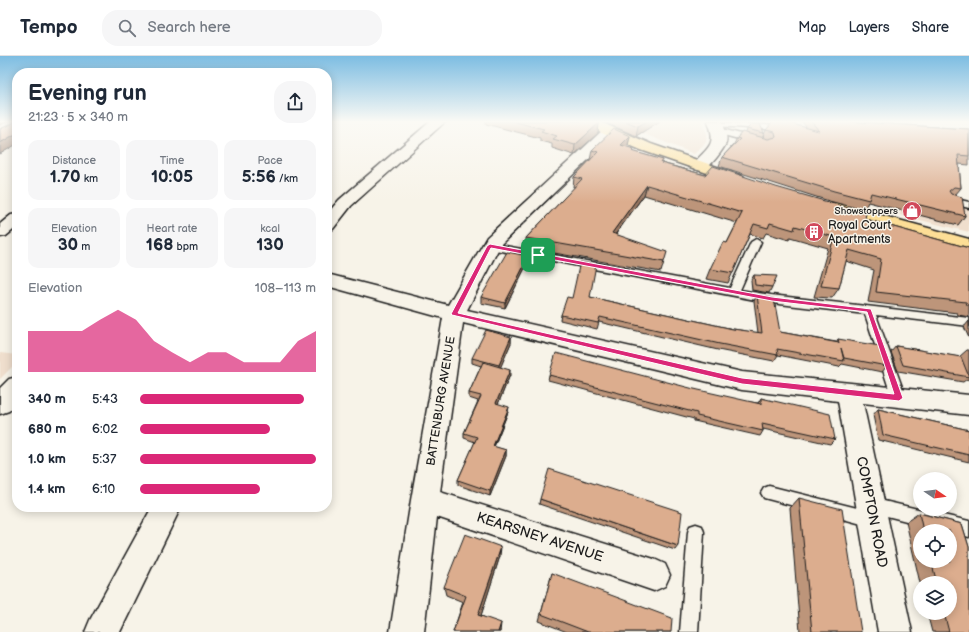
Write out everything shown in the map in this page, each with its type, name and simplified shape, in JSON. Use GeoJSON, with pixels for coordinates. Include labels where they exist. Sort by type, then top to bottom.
{"type":"FeatureCollection","features":[{"type":"Feature","properties":{"kind":"main road"},"geometry":{"type":"LineString","coordinates":[[652,148],[751,184]]}},
{"type":"Feature","properties":{"kind":"main road"},"geometry":{"type":"LineString","coordinates":[[824,205],[969,245]]}},
{"type":"Feature","properties":{"kind":"street"},"geometry":{"type":"LineString","coordinates":[[332,219],[346,203],[409,148]]}},
{"type":"Feature","properties":{"kind":"street","name":"BATTENBURG AVENUE"},"geometry":{"type":"LineString","coordinates":[[407,632],[425,500],[454,314],[490,246],[593,148]]}},
{"type":"Feature","properties":{"kind":"street"},"geometry":{"type":"LineString","coordinates":[[700,166],[715,148]]}},
{"type":"Feature","properties":{"kind":"street"},"geometry":{"type":"LineString","coordinates":[[332,281],[454,314],[742,381],[969,405]]}},
{"type":"Feature","properties":{"kind":"street"},"geometry":{"type":"LineString","coordinates":[[0,404],[12,391]]}},
{"type":"Feature","properties":{"kind":"street","name":"COMPTON ROAD"},"geometry":{"type":"LineString","coordinates":[[849,392],[895,632]]}},
{"type":"Feature","properties":{"kind":"street","name":"KEARSNEY AVENUE"},"geometry":{"type":"LineString","coordinates":[[425,500],[654,575]]}},
{"type":"Feature","properties":{"kind":"street"},"geometry":{"type":"LineString","coordinates":[[102,632],[164,512]]}},
{"type":"Feature","properties":{"kind":"lane"},"geometry":{"type":"LineString","coordinates":[[948,200],[969,205]]}},
{"type":"Feature","properties":{"kind":"lane"},"geometry":{"type":"LineString","coordinates":[[734,292],[756,242]]}},
{"type":"Feature","properties":{"kind":"lane"},"geometry":{"type":"LineString","coordinates":[[490,246],[772,299],[969,322]]}},
{"type":"Feature","properties":{"kind":"lane"},"geometry":{"type":"LineString","coordinates":[[869,310],[899,398]]}},
{"type":"Feature","properties":{"kind":"lane"},"geometry":{"type":"LineString","coordinates":[[769,493],[969,529]]}},
{"type":"Feature","properties":{"kind":"lane"},"geometry":{"type":"LineString","coordinates":[[689,632],[696,532]]}},
{"type":"Feature","properties":{"kind":"shaded area"},"geometry":{"type":"Polygon","coordinates":[[[679,148],[700,148],[694,154],[679,148]]]}},
{"type":"Feature","properties":{"kind":"shaded area"},"geometry":{"type":"Polygon","coordinates":[[[906,187],[969,202],[969,232],[900,215],[906,187]]]}},
{"type":"Feature","properties":{"kind":"shaded area"},"geometry":{"type":"Polygon","coordinates":[[[0,353],[12,354],[12,367],[0,379],[0,353]]]}},
{"type":"Feature","properties":{"kind":"building"},"geometry":{"type":"Polygon","coordinates":[[[594,148],[630,148],[634,149],[632,151],[663,160],[661,163],[705,175],[713,166],[776,187],[866,213],[865,219],[969,248],[969,305],[967,305],[966,302],[876,292],[881,259],[849,250],[839,288],[821,286],[834,237],[795,226],[794,230],[770,223],[768,228],[754,224],[733,273],[710,269],[723,242],[727,243],[742,213],[647,185],[612,233],[667,252],[664,262],[526,238],[582,179],[574,177],[598,152],[592,150],[594,148]]]}},
{"type":"Feature","properties":{"kind":"building"},"geometry":{"type":"Polygon","coordinates":[[[731,148],[969,148],[969,156],[958,155],[961,188],[954,187],[949,191],[951,194],[962,197],[965,216],[871,193],[869,200],[722,157],[731,148]]]}},
{"type":"Feature","properties":{"kind":"building"},"geometry":{"type":"Polygon","coordinates":[[[507,252],[529,256],[505,303],[481,297],[507,252]]]}},
{"type":"Feature","properties":{"kind":"building"},"geometry":{"type":"Polygon","coordinates":[[[580,262],[596,265],[590,297],[733,329],[762,333],[757,295],[774,299],[780,332],[839,343],[838,339],[880,346],[887,366],[844,358],[841,348],[844,361],[777,349],[778,355],[720,344],[600,317],[598,323],[561,315],[567,297],[572,298],[580,262]]]}},
{"type":"Feature","properties":{"kind":"building"},"geometry":{"type":"Polygon","coordinates":[[[754,275],[777,276],[772,287],[755,285],[754,275]]]}},
{"type":"Feature","properties":{"kind":"building"},"geometry":{"type":"Polygon","coordinates":[[[486,330],[511,337],[499,365],[472,358],[486,330]]]}},
{"type":"Feature","properties":{"kind":"building"},"geometry":{"type":"Polygon","coordinates":[[[896,346],[961,357],[969,377],[903,365],[896,346]]]}},
{"type":"Feature","properties":{"kind":"building"},"geometry":{"type":"Polygon","coordinates":[[[556,353],[694,389],[761,404],[761,398],[830,414],[835,439],[762,423],[763,431],[697,416],[697,413],[549,375],[556,353]]]}},
{"type":"Feature","properties":{"kind":"building"},"geometry":{"type":"Polygon","coordinates":[[[483,362],[510,370],[496,403],[509,407],[493,446],[506,450],[490,491],[458,480],[477,437],[464,433],[481,396],[469,393],[483,362]]]}},
{"type":"Feature","properties":{"kind":"building"},"geometry":{"type":"Polygon","coordinates":[[[878,409],[969,430],[969,455],[883,435],[878,409]]]}},
{"type":"Feature","properties":{"kind":"building"},"geometry":{"type":"Polygon","coordinates":[[[549,469],[682,512],[678,546],[540,499],[549,469]]]}},
{"type":"Feature","properties":{"kind":"building"},"geometry":{"type":"Polygon","coordinates":[[[799,498],[842,509],[861,632],[812,632],[799,498]]]}},
{"type":"Feature","properties":{"kind":"building"},"geometry":{"type":"Polygon","coordinates":[[[920,516],[931,516],[962,524],[969,547],[969,632],[949,632],[946,620],[957,620],[957,576],[935,576],[933,568],[957,568],[957,524],[921,524],[920,516]]]}},
{"type":"Feature","properties":{"kind":"building"},"geometry":{"type":"Polygon","coordinates":[[[465,534],[501,547],[478,615],[501,623],[498,632],[453,632],[466,596],[444,587],[465,534]]]}},
{"type":"Feature","properties":{"kind":"building"},"geometry":{"type":"Polygon","coordinates":[[[552,573],[672,618],[671,632],[588,632],[541,614],[552,573]]]}},
{"type":"Feature","properties":{"kind":"place","name":"Showstoppers"},"geometry":{"type":"Point","coordinates":[912,211]}},
{"type":"Feature","properties":{"kind":"place","name":"Royal Court Apartments"},"geometry":{"type":"Point","coordinates":[814,232]}},
{"type":"Feature","properties":{"kind":"route"},"geometry":{"type":"LineString","coordinates":[[490,246],[538,255],[772,299],[869,310],[899,398],[742,381],[454,314],[490,246]]}}]}
